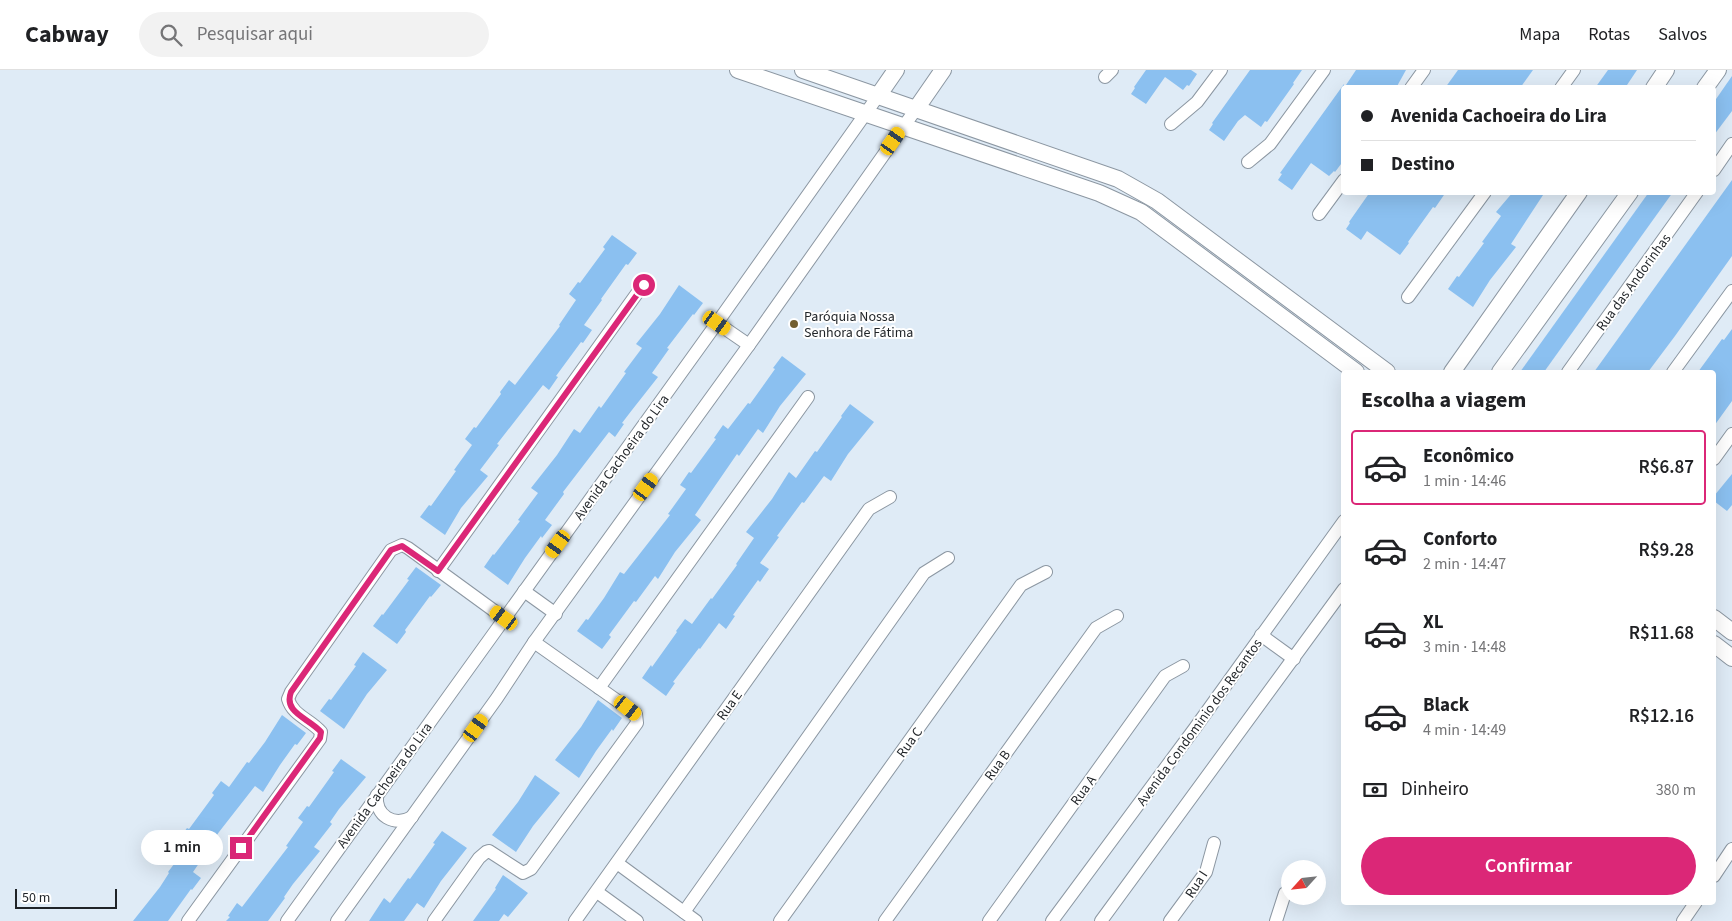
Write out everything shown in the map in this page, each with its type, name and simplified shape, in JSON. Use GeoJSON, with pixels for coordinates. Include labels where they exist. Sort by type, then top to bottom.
{"type":"FeatureCollection","features":[{"type":"Feature","properties":{"kind":"street"},"geometry":{"type":"LineString","coordinates":[[738,70],[1099,194],[1141,212],[1353,370]]}},
{"type":"Feature","properties":{"kind":"street"},"geometry":{"type":"LineString","coordinates":[[803,70],[1118,179],[1157,200],[1384,370]]}},
{"type":"Feature","properties":{"kind":"street"},"geometry":{"type":"LineString","coordinates":[[878,96],[896,70]]}},
{"type":"Feature","properties":{"kind":"street"},"geometry":{"type":"LineString","coordinates":[[337,921],[498,698],[534,642],[556,614],[943,70]]}},
{"type":"Feature","properties":{"kind":"street"},"geometry":{"type":"LineString","coordinates":[[1171,124],[1197,102],[1221,70]]}},
{"type":"Feature","properties":{"kind":"street"},"geometry":{"type":"LineString","coordinates":[[1248,162],[1270,144],[1324,70]]}},
{"type":"Feature","properties":{"kind":"street"},"geometry":{"type":"LineString","coordinates":[[1413,85],[1424,70]]}},
{"type":"Feature","properties":{"kind":"street"},"geometry":{"type":"LineString","coordinates":[[1564,85],[1574,70]]}},
{"type":"Feature","properties":{"kind":"street"},"geometry":{"type":"LineString","coordinates":[[1656,85],[1666,70]]}},
{"type":"Feature","properties":{"kind":"street"},"geometry":{"type":"LineString","coordinates":[[1708,85],[1718,70]]}},
{"type":"Feature","properties":{"kind":"street","name":"Avenida Cachoeira do Lira"},"geometry":{"type":"LineString","coordinates":[[287,921],[878,96]]}},
{"type":"Feature","properties":{"kind":"street"},"geometry":{"type":"LineString","coordinates":[[1716,167],[1732,144]]}},
{"type":"Feature","properties":{"kind":"street"},"geometry":{"type":"LineString","coordinates":[[1319,214],[1341,184]]}},
{"type":"Feature","properties":{"kind":"street"},"geometry":{"type":"LineString","coordinates":[[1408,297],[1483,195]]}},
{"type":"Feature","properties":{"kind":"street"},"geometry":{"type":"LineString","coordinates":[[1453,370],[1577,195]]}},
{"type":"Feature","properties":{"kind":"street"},"geometry":{"type":"LineString","coordinates":[[1501,370],[1628,195]]}},
{"type":"Feature","properties":{"kind":"street","name":"Rua das Andorinhas"},"geometry":{"type":"LineString","coordinates":[[1569,370],[1696,195]]}},
{"type":"Feature","properties":{"kind":"street"},"geometry":{"type":"LineString","coordinates":[[438,571],[644,285]]}},
{"type":"Feature","properties":{"kind":"street"},"geometry":{"type":"LineString","coordinates":[[1674,370],[1732,291]]}},
{"type":"Feature","properties":{"kind":"street"},"geometry":{"type":"LineString","coordinates":[[717,323],[748,345]]}},
{"type":"Feature","properties":{"kind":"street"},"geometry":{"type":"LineString","coordinates":[[599,688],[808,397]]}},
{"type":"Feature","properties":{"kind":"street"},"geometry":{"type":"LineString","coordinates":[[1716,457],[1732,434]]}},
{"type":"Feature","properties":{"kind":"street","name":"Rua E"},"geometry":{"type":"LineString","coordinates":[[575,921],[870,509],[890,497]]}},
{"type":"Feature","properties":{"kind":"street","name":"Avenida Condominio dos Recantos"},"geometry":{"type":"LineString","coordinates":[[1052,921],[1195,728],[1341,525]]}},
{"type":"Feature","properties":{"kind":"street"},"geometry":{"type":"LineString","coordinates":[[188,921],[320,738],[321,732],[294,712],[288,699],[291,692],[391,550],[402,546],[504,618]]}},
{"type":"Feature","properties":{"kind":"street"},"geometry":{"type":"LineString","coordinates":[[684,912],[924,573],[948,558]]}},
{"type":"Feature","properties":{"kind":"street","name":"Rua C"},"geometry":{"type":"LineString","coordinates":[[780,921],[1022,585],[1046,572]]}},
{"type":"Feature","properties":{"kind":"street"},"geometry":{"type":"LineString","coordinates":[[524,591],[556,614]]}},
{"type":"Feature","properties":{"kind":"street"},"geometry":{"type":"LineString","coordinates":[[1101,921],[1341,593]]}},
{"type":"Feature","properties":{"kind":"street","name":"Rua B"},"geometry":{"type":"LineString","coordinates":[[885,921],[1096,628],[1117,616]]}},
{"type":"Feature","properties":{"kind":"street"},"geometry":{"type":"LineString","coordinates":[[1716,620],[1732,632]]}},
{"type":"Feature","properties":{"kind":"street"},"geometry":{"type":"LineString","coordinates":[[1261,635],[1294,659]]}},
{"type":"Feature","properties":{"kind":"street"},"geometry":{"type":"LineString","coordinates":[[434,921],[479,858],[486,852],[489,851],[523,872],[531,869],[637,723],[636,714],[534,642]]}},
{"type":"Feature","properties":{"kind":"street"},"geometry":{"type":"LineString","coordinates":[[1716,646],[1732,658]]}},
{"type":"Feature","properties":{"kind":"street","name":"Rua A"},"geometry":{"type":"LineString","coordinates":[[989,921],[1165,676],[1183,666]]}},
{"type":"Feature","properties":{"kind":"street"},"geometry":{"type":"LineString","coordinates":[[377,795],[378,807],[387,818],[399,822],[412,817]]}},
{"type":"Feature","properties":{"kind":"street","name":"Rua I"},"geometry":{"type":"LineString","coordinates":[[1170,921],[1206,872],[1214,842]]}},
{"type":"Feature","properties":{"kind":"street"},"geometry":{"type":"LineString","coordinates":[[1716,873],[1732,849]]}},
{"type":"Feature","properties":{"kind":"street"},"geometry":{"type":"LineString","coordinates":[[617,863],[696,921]]}},
{"type":"Feature","properties":{"kind":"street"},"geometry":{"type":"LineString","coordinates":[[597,892],[637,921]]}},
{"type":"Feature","properties":{"kind":"street"},"geometry":{"type":"LineString","coordinates":[[1276,921],[1281,905]]}},
{"type":"Feature","properties":{"kind":"street"},"geometry":{"type":"LineString","coordinates":[[1683,921],[1694,905]]}},
{"type":"Feature","properties":{"kind":"building"},"geometry":{"type":"Polygon","coordinates":[[[1146,70],[1191,70],[1197,74],[1189,86],[1187,85],[1183,90],[1165,77],[1146,104],[1131,94],[1146,70]]]}},
{"type":"Feature","properties":{"kind":"building"},"geometry":{"type":"Polygon","coordinates":[[[1250,70],[1302,70],[1267,122],[1265,121],[1261,127],[1245,115],[1238,121],[1224,141],[1209,130],[1250,70]]]}},
{"type":"Feature","properties":{"kind":"building"},"geometry":{"type":"Polygon","coordinates":[[[1356,70],[1406,70],[1398,85],[1346,85],[1356,70]]]}},
{"type":"Feature","properties":{"kind":"building"},"geometry":{"type":"Polygon","coordinates":[[[1458,70],[1533,70],[1522,85],[1447,85],[1458,70]]]}},
{"type":"Feature","properties":{"kind":"building"},"geometry":{"type":"Polygon","coordinates":[[[1608,70],[1637,70],[1627,85],[1597,85],[1608,70]]]}},
{"type":"Feature","properties":{"kind":"building"},"geometry":{"type":"Polygon","coordinates":[[[1732,76],[1732,111],[1716,132],[1716,99],[1732,76]]]}},
{"type":"Feature","properties":{"kind":"building"},"geometry":{"type":"Polygon","coordinates":[[[1341,88],[1341,164],[1329,176],[1311,163],[1292,190],[1278,180],[1282,174],[1280,173],[1341,88]]]}},
{"type":"Feature","properties":{"kind":"building"},"geometry":{"type":"Polygon","coordinates":[[[1732,180],[1732,256],[1675,336],[1650,370],[1595,370],[1732,180]]]}},
{"type":"Feature","properties":{"kind":"building"},"geometry":{"type":"Polygon","coordinates":[[[1368,195],[1444,195],[1435,208],[1433,207],[1400,255],[1367,231],[1361,240],[1346,229],[1368,195]]]}},
{"type":"Feature","properties":{"kind":"building"},"geometry":{"type":"Polygon","coordinates":[[[1510,195],[1543,195],[1511,244],[1516,247],[1490,280],[1473,307],[1448,289],[1484,243],[1482,242],[1501,216],[1496,212],[1510,195]]]}},
{"type":"Feature","properties":{"kind":"building"},"geometry":{"type":"Polygon","coordinates":[[[1647,195],[1671,195],[1545,370],[1521,370],[1647,195]]]}},
{"type":"Feature","properties":{"kind":"building"},"geometry":{"type":"Polygon","coordinates":[[[612,235],[637,253],[628,265],[626,264],[584,325],[592,330],[556,376],[558,377],[549,390],[543,385],[497,444],[499,445],[480,470],[488,476],[461,508],[445,535],[420,517],[429,505],[431,506],[472,445],[465,439],[474,427],[476,428],[509,380],[515,385],[560,326],[576,300],[569,294],[578,282],[580,283],[605,249],[603,247],[612,235]]]}},
{"type":"Feature","properties":{"kind":"building"},"geometry":{"type":"Polygon","coordinates":[[[679,285],[703,303],[667,348],[669,349],[652,373],[658,377],[622,423],[624,424],[615,437],[609,432],[563,492],[564,494],[545,520],[552,525],[542,538],[541,536],[508,585],[484,567],[520,521],[518,520],[538,493],[531,488],[557,455],[574,429],[580,433],[626,373],[624,372],[642,348],[636,344],[660,314],[679,285]]]}},
{"type":"Feature","properties":{"kind":"building"},"geometry":{"type":"Polygon","coordinates":[[[1732,329],[1732,401],[1716,423],[1716,370],[1699,370],[1722,339],[1724,340],[1732,329]]]}},
{"type":"Feature","properties":{"kind":"building"},"geometry":{"type":"Polygon","coordinates":[[[782,356],[806,374],[780,406],[763,433],[758,429],[739,456],[737,454],[695,515],[701,520],[675,552],[658,579],[655,576],[636,602],[634,601],[609,635],[611,637],[602,649],[577,631],[586,619],[588,620],[620,572],[624,574],[670,515],[668,514],[686,489],[680,485],[716,439],[714,438],[723,425],[728,429],[748,403],[750,404],[782,356]]]}},
{"type":"Feature","properties":{"kind":"building"},"geometry":{"type":"Polygon","coordinates":[[[850,404],[874,422],[848,454],[831,481],[824,476],[804,503],[802,502],[760,563],[769,569],[760,582],[758,580],[733,615],[735,616],[726,629],[719,623],[673,682],[675,683],[666,696],[642,678],[651,665],[652,667],[685,619],[692,624],[712,599],[754,538],[746,532],[772,499],[789,472],[796,478],[815,451],[817,452],[850,404]]]}},
{"type":"Feature","properties":{"kind":"building"},"geometry":{"type":"Polygon","coordinates":[[[1732,474],[1732,505],[1727,511],[1716,503],[1716,494],[1732,474]]]}},
{"type":"Feature","properties":{"kind":"building"},"geometry":{"type":"Polygon","coordinates":[[[416,567],[441,585],[430,596],[397,644],[373,626],[409,580],[407,579],[416,567]]]}},
{"type":"Feature","properties":{"kind":"building"},"geometry":{"type":"Polygon","coordinates":[[[363,652],[387,670],[367,694],[344,729],[320,711],[329,699],[331,700],[356,666],[354,665],[363,652]]]}},
{"type":"Feature","properties":{"kind":"building"},"geometry":{"type":"Polygon","coordinates":[[[598,700],[622,718],[596,751],[579,778],[555,760],[581,727],[598,700]]]}},
{"type":"Feature","properties":{"kind":"building"},"geometry":{"type":"Polygon","coordinates":[[[282,715],[306,733],[297,745],[295,744],[263,792],[255,786],[219,832],[193,872],[201,878],[168,921],[133,921],[160,887],[168,872],[187,847],[178,840],[187,828],[189,829],[214,795],[212,793],[221,781],[229,787],[247,762],[249,763],[282,715]]]}},
{"type":"Feature","properties":{"kind":"building"},"geometry":{"type":"Polygon","coordinates":[[[341,759],[366,777],[339,809],[330,822],[332,824],[314,847],[320,851],[293,884],[268,921],[226,921],[237,903],[242,907],[288,847],[286,846],[303,822],[298,818],[307,806],[309,807],[341,759]]]}},
{"type":"Feature","properties":{"kind":"building"},"geometry":{"type":"Polygon","coordinates":[[[535,775],[560,793],[533,826],[516,852],[492,835],[518,802],[535,775]]]}},
{"type":"Feature","properties":{"kind":"building"},"geometry":{"type":"Polygon","coordinates":[[[442,831],[467,848],[441,881],[424,908],[417,903],[404,921],[369,921],[384,898],[390,903],[408,878],[410,879],[442,831]]]}},
{"type":"Feature","properties":{"kind":"building"},"geometry":{"type":"Polygon","coordinates":[[[503,875],[528,893],[508,917],[504,914],[499,921],[473,921],[496,889],[503,875]]]}},
{"type":"Feature","properties":{"kind":"place","name":"Paróquia Nossa Senhora de Fátima"},"geometry":{"type":"Point","coordinates":[794,324]}},
{"type":"Feature","properties":{"kind":"route"},"geometry":{"type":"LineString","coordinates":[[241,848],[320,738],[321,732],[316,727],[294,712],[288,699],[291,692],[391,550],[402,546],[408,548],[438,571],[644,285]]}}]}
